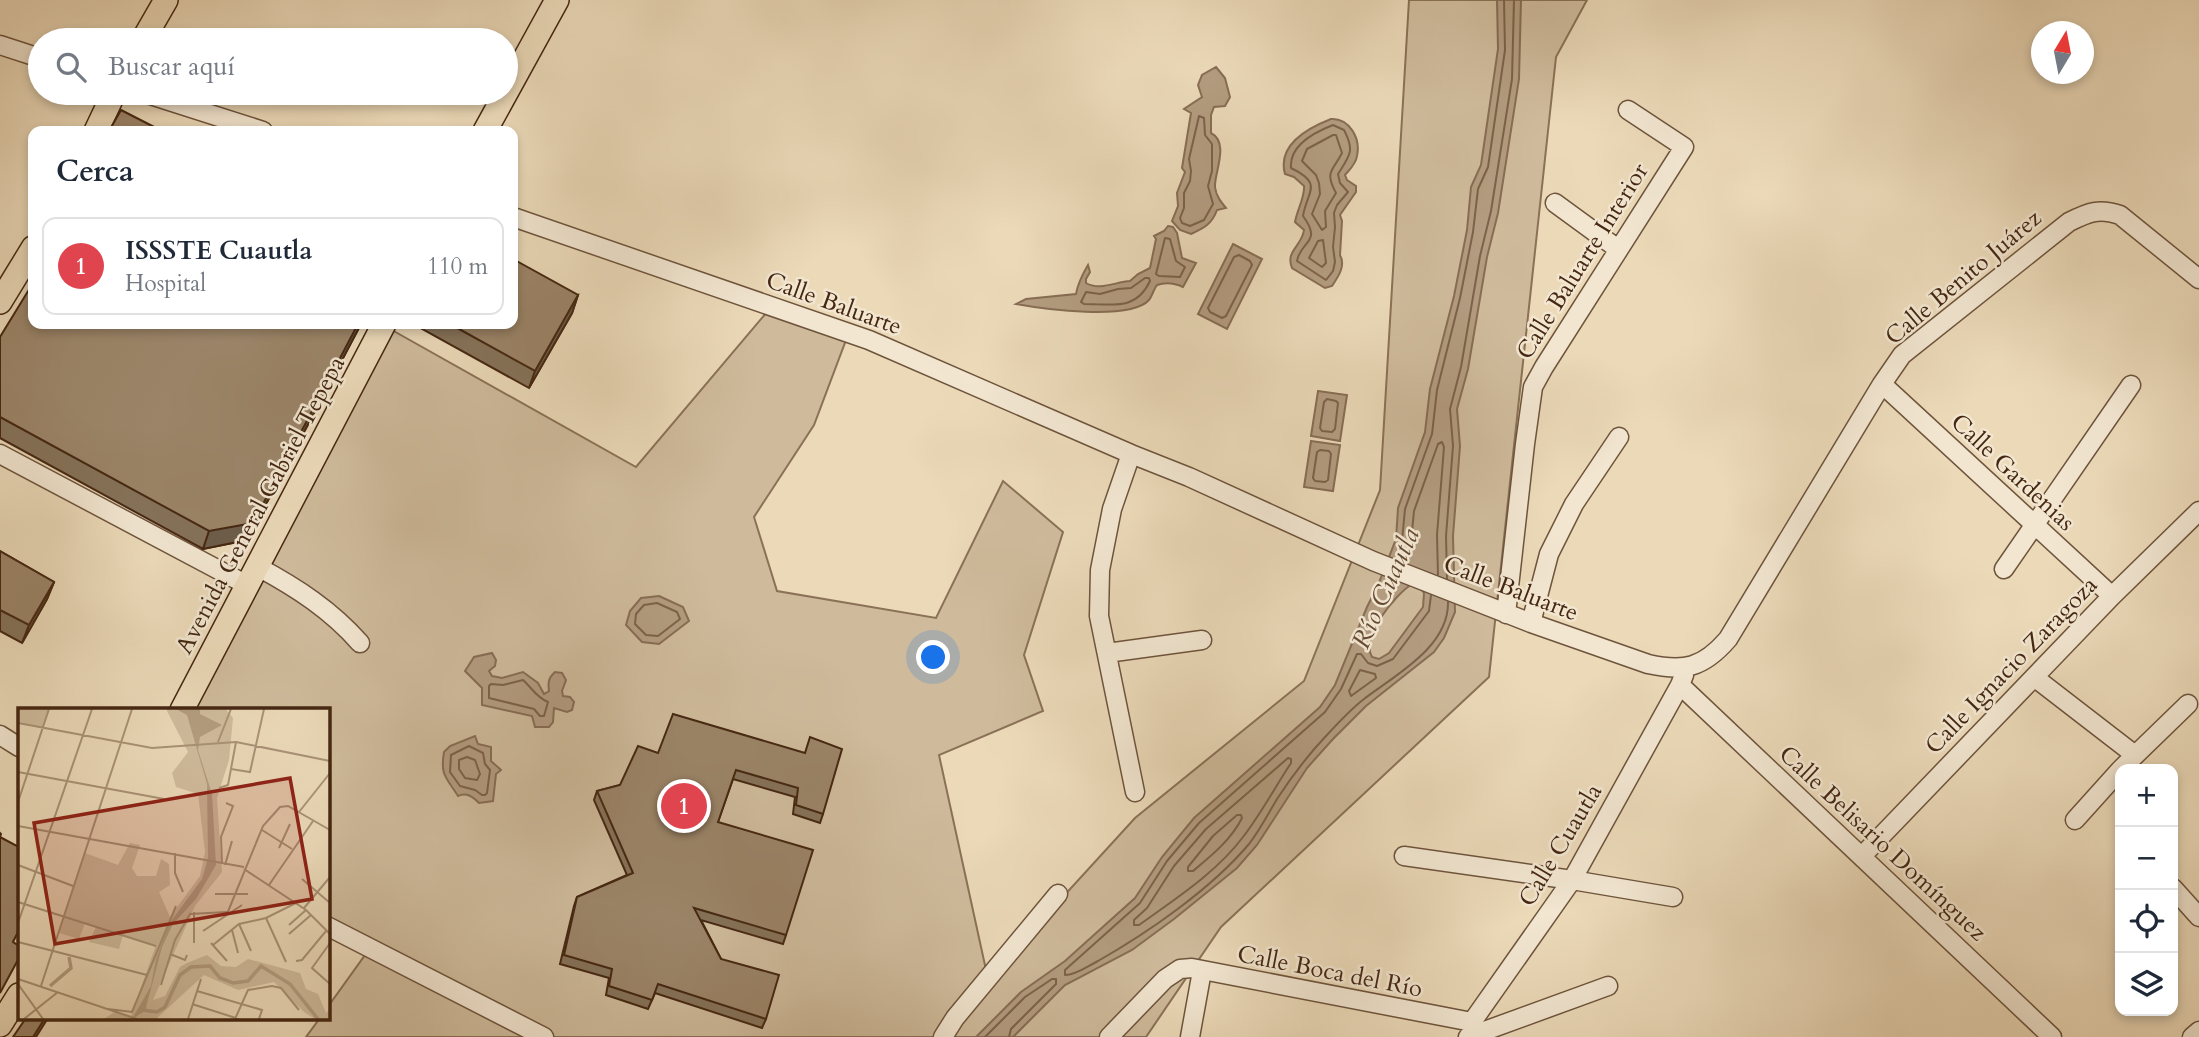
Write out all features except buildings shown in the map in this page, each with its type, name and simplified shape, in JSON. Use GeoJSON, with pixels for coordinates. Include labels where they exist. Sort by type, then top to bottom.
{"type":"FeatureCollection","features":[{"type":"Feature","properties":{"kind":"main road"},"geometry":{"type":"LineString","coordinates":[[150,28],[166,0]]}},
{"type":"Feature","properties":{"kind":"main road"},"geometry":{"type":"LineString","coordinates":[[518,70],[556,0]]}},
{"type":"Feature","properties":{"kind":"main road"},"geometry":{"type":"LineString","coordinates":[[98,126],[108,105]]}},
{"type":"Feature","properties":{"kind":"main road"},"geometry":{"type":"LineString","coordinates":[[488,126],[499,105]]}},
{"type":"Feature","properties":{"kind":"main road"},"geometry":{"type":"LineString","coordinates":[[0,302],[28,256]]}},
{"type":"Feature","properties":{"kind":"main road","name":"Avenida General Gabriel Tepepa"},"geometry":{"type":"LineString","coordinates":[[183,708],[381,329]]}},
{"type":"Feature","properties":{"kind":"main road"},"geometry":{"type":"LineString","coordinates":[[0,1025],[18,998]]}},
{"type":"Feature","properties":{"kind":"street"},"geometry":{"type":"LineString","coordinates":[[0,45],[28,54]]}},
{"type":"Feature","properties":{"kind":"street"},"geometry":{"type":"LineString","coordinates":[[182,105],[247,126]]}},
{"type":"Feature","properties":{"kind":"street","name":"Calle Baluarte Interior"},"geometry":{"type":"LineString","coordinates":[[1506,614],[1533,387],[1684,147],[1628,110]]}},
{"type":"Feature","properties":{"kind":"street"},"geometry":{"type":"LineString","coordinates":[[1555,203],[1618,249]]}},
{"type":"Feature","properties":{"kind":"street","name":"Calle Benito Juárez"},"geometry":{"type":"LineString","coordinates":[[1683,677],[1716,653],[1728,639],[1902,355],[2069,222],[2087,213],[2105,210],[2120,215],[2199,279]]}},
{"type":"Feature","properties":{"kind":"street","name":"Calle Baluarte"},"geometry":{"type":"LineString","coordinates":[[518,219],[869,340],[1189,477],[1373,561],[1531,624],[1666,668],[1683,677]]}},
{"type":"Feature","properties":{"kind":"street","name":"Calle Gardenias"},"geometry":{"type":"LineString","coordinates":[[1882,384],[2112,596]]}},
{"type":"Feature","properties":{"kind":"street"},"geometry":{"type":"LineString","coordinates":[[2004,569],[2131,385]]}},
{"type":"Feature","properties":{"kind":"street"},"geometry":{"type":"LineString","coordinates":[[1531,624],[1549,554],[1574,504],[1619,437]]}},
{"type":"Feature","properties":{"kind":"street"},"geometry":{"type":"LineString","coordinates":[[0,454],[253,576],[303,594],[340,621],[360,643]]}},
{"type":"Feature","properties":{"kind":"street"},"geometry":{"type":"LineString","coordinates":[[1131,454],[1112,509],[1100,570],[1099,616],[1135,792]]}},
{"type":"Feature","properties":{"kind":"street","name":"Calle Ignacio Zaragoza"},"geometry":{"type":"LineString","coordinates":[[1862,856],[2112,596],[2199,510]]}},
{"type":"Feature","properties":{"kind":"street"},"geometry":{"type":"LineString","coordinates":[[1107,653],[1202,640]]}},
{"type":"Feature","properties":{"kind":"street","name":"Calle Belisario Domínguez"},"geometry":{"type":"LineString","coordinates":[[1683,677],[1862,856],[2052,1037]]}},
{"type":"Feature","properties":{"kind":"street","name":"Calle Cuautla"},"geometry":{"type":"LineString","coordinates":[[1471,1031],[1572,880],[1683,677]]}},
{"type":"Feature","properties":{"kind":"street"},"geometry":{"type":"LineString","coordinates":[[2034,677],[2135,755]]}},
{"type":"Feature","properties":{"kind":"street"},"geometry":{"type":"LineString","coordinates":[[2127,764],[2188,704]]}},
{"type":"Feature","properties":{"kind":"street"},"geometry":{"type":"LineString","coordinates":[[0,736],[18,746]]}},
{"type":"Feature","properties":{"kind":"street"},"geometry":{"type":"LineString","coordinates":[[2075,820],[2115,777]]}},
{"type":"Feature","properties":{"kind":"street"},"geometry":{"type":"LineString","coordinates":[[1404,856],[1673,897]]}},
{"type":"Feature","properties":{"kind":"street"},"geometry":{"type":"LineString","coordinates":[[2175,890],[2199,917]]}},
{"type":"Feature","properties":{"kind":"street"},"geometry":{"type":"LineString","coordinates":[[943,1037],[955,1018],[1058,894]]}},
{"type":"Feature","properties":{"kind":"street"},"geometry":{"type":"LineString","coordinates":[[329,927],[544,1037]]}},
{"type":"Feature","properties":{"kind":"street","name":"Calle Boca del Río"},"geometry":{"type":"LineString","coordinates":[[1109,1037],[1165,979],[1180,969],[1192,968],[1471,1031]]}},
{"type":"Feature","properties":{"kind":"street"},"geometry":{"type":"LineString","coordinates":[[1190,1037],[1202,971]]}},
{"type":"Feature","properties":{"kind":"street"},"geometry":{"type":"LineString","coordinates":[[1471,1031],[1608,986]]}},
{"type":"Feature","properties":{"kind":"street"},"geometry":{"type":"LineString","coordinates":[[2192,1037],[2199,1031]]}},
{"type":"Feature","properties":{"kind":"shaded area"},"geometry":{"type":"Polygon","coordinates":[[[1409,0],[1587,0],[1556,57],[1489,677],[1221,927],[1146,1037],[306,1037],[319,1020],[329,1020],[329,1005],[370,948],[329,926],[329,708],[179,708],[381,329],[390,329],[636,467],[772,306],[849,332],[814,425],[754,517],[777,591],[936,618],[1003,481],[1063,532],[1024,655],[1043,711],[939,755],[988,979],[1135,818],[1304,681],[1380,490],[1409,0]]]}},
{"type":"Feature","properties":{"kind":"water","name":"Río Cuautla"},"geometry":{"type":"Polygon","coordinates":[[[1497,0],[1521,0],[1519,79],[1498,213],[1487,257],[1468,369],[1457,409],[1460,446],[1453,536],[1455,612],[1444,638],[1434,652],[1366,706],[1333,739],[1307,768],[1257,845],[1237,868],[1132,950],[1065,985],[1013,1037],[976,1037],[1021,992],[1065,961],[1135,898],[1162,857],[1194,818],[1320,707],[1335,685],[1396,539],[1398,508],[1425,432],[1430,389],[1454,296],[1467,230],[1471,187],[1481,165],[1498,49],[1497,0]],[[1417,584],[1405,589],[1381,617],[1371,639],[1372,657],[1379,659],[1389,653],[1423,607],[1424,593],[1417,584]]]}},
{"type":"Feature","properties":{"kind":"water"},"geometry":{"type":"Polygon","coordinates":[[[1216,67],[1225,78],[1230,97],[1225,106],[1214,107],[1211,115],[1211,133],[1220,144],[1215,187],[1226,208],[1217,210],[1207,225],[1191,234],[1180,230],[1172,221],[1178,206],[1177,193],[1185,172],[1182,168],[1191,113],[1184,109],[1202,97],[1198,85],[1202,75],[1216,67]]]}},
{"type":"Feature","properties":{"kind":"water"},"geometry":{"type":"Polygon","coordinates":[[[1331,119],[1343,122],[1352,130],[1358,149],[1355,162],[1345,175],[1347,180],[1356,186],[1356,192],[1340,215],[1342,267],[1332,286],[1325,288],[1292,268],[1290,262],[1292,253],[1303,236],[1304,230],[1295,222],[1304,186],[1294,177],[1285,174],[1284,164],[1286,154],[1296,139],[1331,119]]]}},
{"type":"Feature","properties":{"kind":"water"},"geometry":{"type":"Polygon","coordinates":[[[1168,226],[1173,227],[1177,233],[1182,258],[1196,263],[1183,287],[1170,283],[1157,285],[1149,300],[1139,306],[1106,312],[1016,304],[1026,299],[1076,294],[1088,265],[1090,272],[1086,283],[1091,285],[1102,286],[1130,281],[1150,268],[1156,239],[1154,236],[1168,226]]]}},
{"type":"Feature","properties":{"kind":"water"},"geometry":{"type":"Polygon","coordinates":[[[1233,244],[1262,259],[1227,329],[1198,314],[1233,244]]]}},
{"type":"Feature","properties":{"kind":"water"},"geometry":{"type":"Polygon","coordinates":[[[1318,391],[1347,395],[1340,441],[1311,436],[1318,391]]]}},
{"type":"Feature","properties":{"kind":"water"},"geometry":{"type":"Polygon","coordinates":[[[1311,441],[1340,445],[1333,491],[1304,487],[1311,441]]]}},
{"type":"Feature","properties":{"kind":"water"},"geometry":{"type":"Polygon","coordinates":[[[659,596],[683,607],[689,621],[659,644],[642,642],[626,625],[630,611],[641,598],[659,596]]]}},
{"type":"Feature","properties":{"kind":"water"},"geometry":{"type":"Polygon","coordinates":[[[492,653],[496,660],[495,666],[489,671],[492,676],[502,678],[523,672],[538,683],[544,694],[549,691],[549,681],[553,674],[562,673],[566,680],[563,696],[570,697],[574,702],[572,710],[567,712],[554,708],[553,722],[549,727],[535,727],[532,716],[482,705],[482,688],[465,671],[474,657],[492,653]]]}},
{"type":"Feature","properties":{"kind":"water"},"geometry":{"type":"Polygon","coordinates":[[[475,736],[478,744],[491,747],[491,761],[501,770],[496,774],[493,801],[479,803],[467,795],[458,796],[444,771],[444,752],[450,746],[475,736]]]}},
{"type":"Feature","properties":{"kind":"place","name":"ISSSTE Cuautla"},"geometry":{"type":"Point","coordinates":[684,806]}}]}
